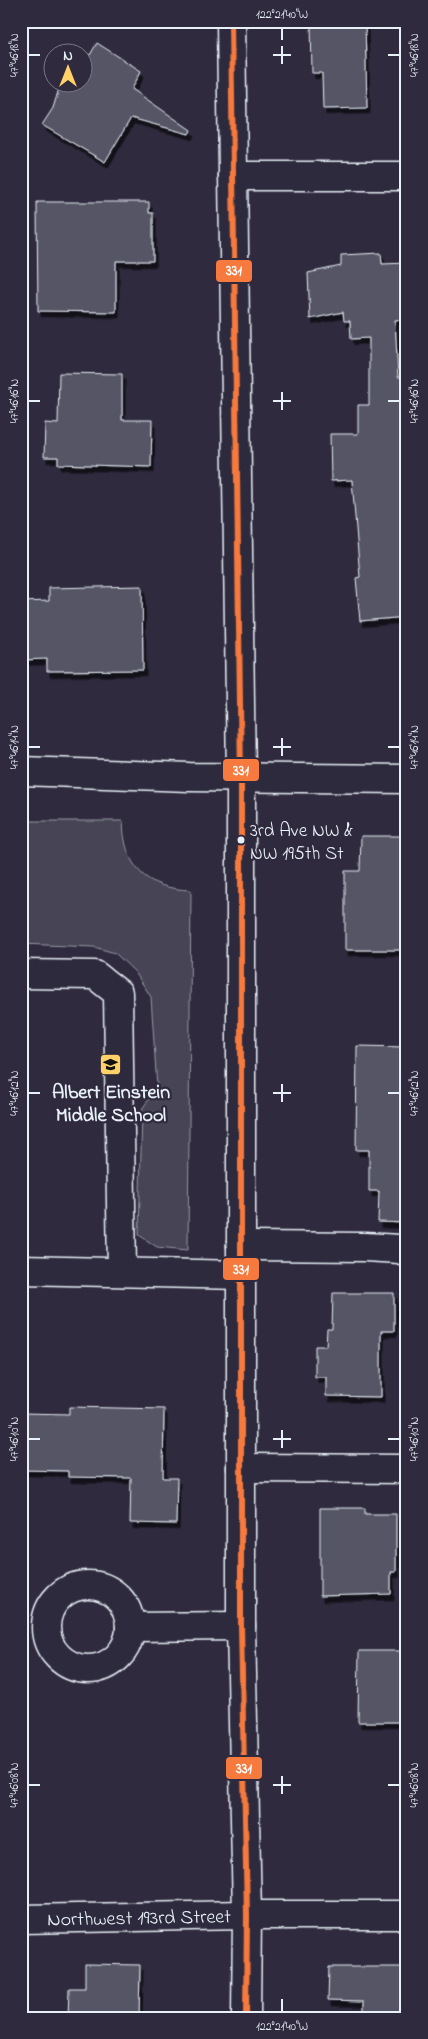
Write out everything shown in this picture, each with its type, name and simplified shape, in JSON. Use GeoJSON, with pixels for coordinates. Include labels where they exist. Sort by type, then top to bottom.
{"type":"FeatureCollection","features":[{"type":"Feature","properties":{"kind":"street"},"geometry":{"type":"LineString","coordinates":[[231,21],[241,778],[241,1626],[247,1915],[246,2018]]}},
{"type":"Feature","properties":{"kind":"street"},"geometry":{"type":"LineString","coordinates":[[233,176],[407,176]]}},
{"type":"Feature","properties":{"kind":"street"},"geometry":{"type":"LineString","coordinates":[[21,771],[241,778],[407,779]]}},
{"type":"Feature","properties":{"kind":"street"},"geometry":{"type":"LineString","coordinates":[[21,974],[95,975],[118,993],[122,1272]]}},
{"type":"Feature","properties":{"kind":"street"},"geometry":{"type":"LineString","coordinates":[[241,1246],[365,1247],[399,1249],[407,1252]]}},
{"type":"Feature","properties":{"kind":"street"},"geometry":{"type":"LineString","coordinates":[[21,1270],[241,1275]]}},
{"type":"Feature","properties":{"kind":"street"},"geometry":{"type":"LineString","coordinates":[[241,1468],[407,1469]]}},
{"type":"Feature","properties":{"kind":"street"},"geometry":{"type":"LineString","coordinates":[[130,1627],[241,1626]]}},
{"type":"Feature","properties":{"kind":"street","name":"Northwest 193rd Street"},"geometry":{"type":"LineString","coordinates":[[21,1919],[247,1915],[407,1915]]}},
{"type":"Feature","properties":{"kind":"shaded area"},"geometry":{"type":"Polygon","coordinates":[[[21,821],[123,821],[124,837],[128,851],[140,872],[150,880],[161,885],[175,889],[191,890],[188,1250],[157,1247],[139,1235],[142,1109],[157,1088],[151,997],[135,972],[115,953],[94,947],[21,944],[21,821]]]}},
{"type":"Feature","properties":{"kind":"building"},"geometry":{"type":"Polygon","coordinates":[[[311,21],[365,21],[367,108],[323,109],[322,73],[312,73],[311,21]]]}},
{"type":"Feature","properties":{"kind":"building"},"geometry":{"type":"Polygon","coordinates":[[[97,43],[141,71],[132,89],[191,130],[189,134],[131,118],[105,162],[42,125],[53,108],[58,92],[92,92],[92,52],[97,43]]]}},
{"type":"Feature","properties":{"kind":"building"},"geometry":{"type":"Polygon","coordinates":[[[37,202],[149,202],[149,213],[153,213],[153,261],[116,261],[116,312],[38,311],[37,202]]]}},
{"type":"Feature","properties":{"kind":"building"},"geometry":{"type":"Polygon","coordinates":[[[381,253],[382,264],[407,263],[407,319],[395,320],[398,377],[407,377],[407,617],[360,621],[356,578],[360,577],[352,480],[331,481],[330,434],[358,434],[358,405],[369,405],[369,338],[351,339],[350,321],[344,321],[343,312],[310,319],[308,273],[341,266],[341,255],[381,253]]]}},
{"type":"Feature","properties":{"kind":"building"},"geometry":{"type":"Polygon","coordinates":[[[59,373],[122,374],[122,420],[152,420],[151,467],[58,464],[58,457],[44,457],[45,423],[58,424],[59,373]]]}},
{"type":"Feature","properties":{"kind":"building"},"geometry":{"type":"Polygon","coordinates":[[[142,586],[143,670],[47,671],[47,659],[21,660],[21,602],[49,601],[49,588],[142,586]]]}},
{"type":"Feature","properties":{"kind":"building"},"geometry":{"type":"Polygon","coordinates":[[[361,836],[407,836],[407,950],[345,950],[345,871],[360,871],[361,836]]]}},
{"type":"Feature","properties":{"kind":"building"},"geometry":{"type":"Polygon","coordinates":[[[357,1046],[407,1047],[407,1223],[378,1222],[379,1191],[369,1191],[369,1150],[356,1150],[357,1046]]]}},
{"type":"Feature","properties":{"kind":"building"},"geometry":{"type":"Polygon","coordinates":[[[333,1293],[394,1293],[394,1331],[381,1331],[381,1397],[326,1396],[326,1377],[315,1377],[315,1346],[326,1346],[327,1329],[332,1329],[333,1293]]]}},
{"type":"Feature","properties":{"kind":"building"},"geometry":{"type":"Polygon","coordinates":[[[69,1407],[164,1409],[163,1478],[177,1478],[176,1524],[130,1523],[131,1478],[68,1477],[68,1471],[21,1470],[21,1413],[69,1414],[69,1407]]]}},
{"type":"Feature","properties":{"kind":"building"},"geometry":{"type":"Polygon","coordinates":[[[320,1508],[365,1508],[365,1514],[396,1514],[396,1572],[391,1572],[391,1594],[320,1596],[320,1508]]]}},
{"type":"Feature","properties":{"kind":"building"},"geometry":{"type":"Polygon","coordinates":[[[359,1651],[407,1651],[407,1722],[358,1722],[359,1651]]]}},
{"type":"Feature","properties":{"kind":"building"},"geometry":{"type":"Polygon","coordinates":[[[85,1964],[140,1965],[139,2018],[68,2018],[69,1988],[85,1988],[85,1964]]]}},
{"type":"Feature","properties":{"kind":"building"},"geometry":{"type":"Polygon","coordinates":[[[329,1967],[407,1967],[407,2018],[364,2018],[364,2001],[328,2000],[329,1967]]]}},
{"type":"Feature","properties":{"kind":"transit line","name":"331"},"geometry":{"type":"LineString","coordinates":[[231,21],[241,778],[241,1626],[247,1915],[246,2018]]}},
{"type":"Feature","properties":{"kind":"place","name":"3rd Ave NW & NW 195th St"},"geometry":{"type":"Point","coordinates":[241,840]}},
{"type":"Feature","properties":{"kind":"place","name":"Albert Einstein Middle School"},"geometry":{"type":"Point","coordinates":[111,1065]}}]}
